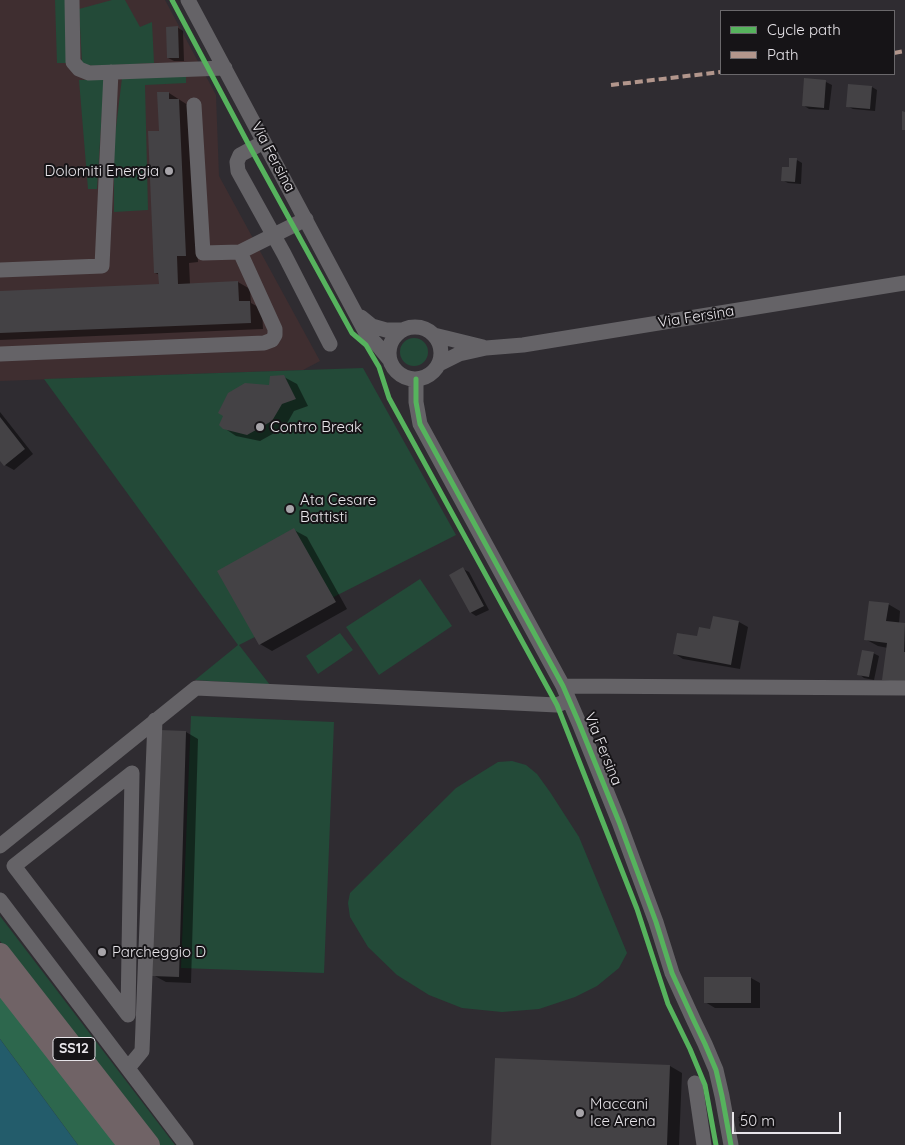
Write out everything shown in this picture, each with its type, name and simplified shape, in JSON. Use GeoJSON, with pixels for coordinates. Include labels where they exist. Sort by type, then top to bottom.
{"type":"FeatureCollection","features":[{"type":"Feature","properties":{"kind":"highway","name":"SS12"},"geometry":{"type":"LineString","coordinates":[[0,954],[149,1145]]}},
{"type":"Feature","properties":{"kind":"highway","name":"SS12"},"geometry":{"type":"LineString","coordinates":[[0,980],[129,1145]]}},
{"type":"Feature","properties":{"kind":"street"},"geometry":{"type":"LineString","coordinates":[[72,0],[73,62],[79,69],[89,73],[225,68]]}},
{"type":"Feature","properties":{"kind":"street","name":"Via Fersina"},"geometry":{"type":"LineString","coordinates":[[188,0],[366,333],[389,359],[399,374],[407,378],[423,378],[429,375],[438,364],[459,354],[486,348],[533,344],[905,283]]}},
{"type":"Feature","properties":{"kind":"street"},"geometry":{"type":"LineString","coordinates":[[0,270],[102,266],[111,72]]}},
{"type":"Feature","properties":{"kind":"street"},"geometry":{"type":"LineString","coordinates":[[194,105],[203,253],[240,252],[306,219]]}},
{"type":"Feature","properties":{"kind":"street"},"geometry":{"type":"LineString","coordinates":[[264,142],[240,155],[237,162],[238,171],[330,344]]}},
{"type":"Feature","properties":{"kind":"street"},"geometry":{"type":"LineString","coordinates":[[0,354],[264,343],[272,340],[275,335],[275,329],[240,252]]}},
{"type":"Feature","properties":{"kind":"street","name":"Via Fersina"},"geometry":{"type":"LineString","coordinates":[[357,314],[372,326],[386,330],[419,327],[434,335],[486,348]]}},
{"type":"Feature","properties":{"kind":"street"},"geometry":{"type":"LineString","coordinates":[[389,359],[388,350],[391,342],[402,330]]}},
{"type":"Feature","properties":{"kind":"street"},"geometry":{"type":"LineString","coordinates":[[434,335],[441,348],[438,364]]}},
{"type":"Feature","properties":{"kind":"street","name":"Via Fersina"},"geometry":{"type":"LineString","coordinates":[[416,379],[416,402],[420,424],[569,700],[619,822],[656,922],[672,972],[716,1070],[731,1145]]}},
{"type":"Feature","properties":{"kind":"street"},"geometry":{"type":"LineString","coordinates":[[563,686],[905,688]]}},
{"type":"Feature","properties":{"kind":"street"},"geometry":{"type":"LineString","coordinates":[[0,846],[196,688],[557,705],[569,700]]}},
{"type":"Feature","properties":{"kind":"street"},"geometry":{"type":"LineString","coordinates":[[128,1068],[142,1052],[155,720]]}},
{"type":"Feature","properties":{"kind":"street"},"geometry":{"type":"LineString","coordinates":[[132,773],[128,1015],[14,866],[87,809],[132,773]]}},
{"type":"Feature","properties":{"kind":"street"},"geometry":{"type":"LineString","coordinates":[[70,789],[87,809]]}},
{"type":"Feature","properties":{"kind":"street"},"geometry":{"type":"LineString","coordinates":[[0,900],[186,1145]]}},
{"type":"Feature","properties":{"kind":"street"},"geometry":{"type":"LineString","coordinates":[[695,1084],[704,1145]]}},
{"type":"Feature","properties":{"kind":"shaded area"},"geometry":{"type":"Polygon","coordinates":[[[0,0],[165,0],[216,95],[219,176],[320,361],[303,370],[0,381],[0,0]]]}},
{"type":"Feature","properties":{"kind":"green space"},"geometry":{"type":"Polygon","coordinates":[[[55,0],[65,0],[67,63],[57,63],[55,0]]]}},
{"type":"Feature","properties":{"kind":"green space"},"geometry":{"type":"Polygon","coordinates":[[[112,0],[125,0],[140,27],[152,22],[154,63],[94,66],[82,62],[79,9],[112,0]]]}},
{"type":"Feature","properties":{"kind":"green space"},"geometry":{"type":"Polygon","coordinates":[[[186,76],[186,83],[145,85],[148,210],[114,212],[114,144],[122,78],[186,76]]]}},
{"type":"Feature","properties":{"kind":"green space"},"geometry":{"type":"Polygon","coordinates":[[[104,79],[97,189],[88,189],[79,80],[104,79]]]}},
{"type":"Feature","properties":{"kind":"green space"},"geometry":{"type":"Polygon","coordinates":[[[414,338],[424,342],[428,352],[424,362],[414,366],[404,362],[400,352],[404,342],[414,338]]]}},
{"type":"Feature","properties":{"kind":"green space","name":"Ata Cesare Battisti"},"geometry":{"type":"Polygon","coordinates":[[[363,368],[456,535],[239,645],[270,685],[195,680],[238,645],[44,379],[363,368]]]}},
{"type":"Feature","properties":{"kind":"green space"},"geometry":{"type":"Polygon","coordinates":[[[420,579],[452,626],[379,675],[346,627],[420,579]]]}},
{"type":"Feature","properties":{"kind":"green space"},"geometry":{"type":"Polygon","coordinates":[[[340,633],[353,650],[318,674],[306,656],[340,633]]]}},
{"type":"Feature","properties":{"kind":"green space"},"geometry":{"type":"Polygon","coordinates":[[[191,716],[334,722],[324,973],[181,968],[191,716]]]}},
{"type":"Feature","properties":{"kind":"green space"},"geometry":{"type":"Polygon","coordinates":[[[512,761],[526,765],[537,774],[579,837],[627,953],[619,968],[597,986],[575,997],[539,1009],[502,1012],[462,1008],[429,995],[397,975],[368,947],[350,917],[348,903],[350,893],[456,788],[498,762],[512,761]]]}},
{"type":"Feature","properties":{"kind":"green space"},"geometry":{"type":"Polygon","coordinates":[[[0,916],[175,1145],[159,1145],[0,941],[0,916]]]}},
{"type":"Feature","properties":{"kind":"green space"},"geometry":{"type":"Polygon","coordinates":[[[0,993],[116,1145],[78,1145],[0,1039],[0,993]]]}},
{"type":"Feature","properties":{"kind":"water"},"geometry":{"type":"Polygon","coordinates":[[[0,1039],[78,1145],[0,1145],[0,1039]]]}},
{"type":"Feature","properties":{"kind":"building"},"geometry":{"type":"Polygon","coordinates":[[[178,26],[179,58],[167,58],[166,27],[178,26]]]}},
{"type":"Feature","properties":{"kind":"building"},"geometry":{"type":"Polygon","coordinates":[[[804,78],[826,80],[824,108],[802,106],[804,78]]]}},
{"type":"Feature","properties":{"kind":"building"},"geometry":{"type":"Polygon","coordinates":[[[848,84],[872,86],[870,109],[846,107],[848,84]]]}},
{"type":"Feature","properties":{"kind":"building"},"geometry":{"type":"Polygon","coordinates":[[[157,92],[169,92],[169,99],[179,99],[186,256],[177,256],[178,284],[238,281],[239,301],[250,301],[251,323],[0,333],[0,291],[159,284],[158,273],[154,273],[148,131],[159,131],[157,92]]]}},
{"type":"Feature","properties":{"kind":"building"},"geometry":{"type":"Polygon","coordinates":[[[902,111],[905,112],[905,130],[902,130],[902,111]]]}},
{"type":"Feature","properties":{"kind":"building"},"geometry":{"type":"Polygon","coordinates":[[[789,158],[797,158],[795,182],[781,181],[782,167],[789,167],[789,158]]]}},
{"type":"Feature","properties":{"kind":"building"},"geometry":{"type":"Polygon","coordinates":[[[284,375],[296,399],[282,404],[272,421],[247,435],[223,429],[219,425],[223,416],[218,413],[228,393],[245,383],[269,385],[270,376],[284,375]]]}},
{"type":"Feature","properties":{"kind":"building"},"geometry":{"type":"Polygon","coordinates":[[[0,417],[25,449],[4,466],[0,461],[0,417]]]}},
{"type":"Feature","properties":{"kind":"building"},"geometry":{"type":"Polygon","coordinates":[[[294,528],[336,602],[259,645],[217,571],[294,528]]]}},
{"type":"Feature","properties":{"kind":"building"},"geometry":{"type":"Polygon","coordinates":[[[463,567],[484,606],[470,613],[449,575],[463,567]]]}},
{"type":"Feature","properties":{"kind":"building"},"geometry":{"type":"Polygon","coordinates":[[[869,601],[889,603],[886,621],[905,623],[905,683],[882,680],[887,643],[864,640],[869,601]]]}},
{"type":"Feature","properties":{"kind":"building"},"geometry":{"type":"Polygon","coordinates":[[[713,616],[739,621],[731,665],[673,654],[677,633],[697,636],[699,627],[710,629],[713,616]]]}},
{"type":"Feature","properties":{"kind":"building"},"geometry":{"type":"Polygon","coordinates":[[[862,650],[874,652],[869,677],[857,675],[862,650]]]}},
{"type":"Feature","properties":{"kind":"building"},"geometry":{"type":"Polygon","coordinates":[[[159,730],[186,731],[179,977],[152,976],[159,730]]]}},
{"type":"Feature","properties":{"kind":"building"},"geometry":{"type":"Polygon","coordinates":[[[704,977],[751,977],[751,1003],[704,1003],[704,977]]]}},
{"type":"Feature","properties":{"kind":"building","name":"Maccani Ice Arena"},"geometry":{"type":"Polygon","coordinates":[[[495,1058],[670,1065],[667,1145],[491,1145],[495,1058]]]}},
{"type":"Feature","properties":{"kind":"marked path"},"geometry":{"type":"LineString","coordinates":[[895,53],[905,51]]}},
{"type":"Feature","properties":{"kind":"marked path"},"geometry":{"type":"LineString","coordinates":[[611,85],[720,72]]}},
{"type":"Feature","properties":{"kind":"cycle path"},"geometry":{"type":"LineString","coordinates":[[172,0],[352,333],[366,345],[379,367],[389,398],[557,705],[637,909],[668,1004],[705,1085],[716,1145]]}},
{"type":"Feature","properties":{"kind":"cycle path"},"geometry":{"type":"LineString","coordinates":[[416,379],[416,402],[420,424],[563,686],[579,723],[619,822],[656,922],[672,973],[716,1070],[731,1145]]}},
{"type":"Feature","properties":{"kind":"place","name":"Dolomiti Energia"},"geometry":{"type":"Point","coordinates":[169,171]}},
{"type":"Feature","properties":{"kind":"place","name":"Contro Break"},"geometry":{"type":"Point","coordinates":[260,427]}},
{"type":"Feature","properties":{"kind":"place","name":"Ata Cesare Battisti"},"geometry":{"type":"Point","coordinates":[290,509]}},
{"type":"Feature","properties":{"kind":"place","name":"Parcheggio D"},"geometry":{"type":"Point","coordinates":[102,952]}},
{"type":"Feature","properties":{"kind":"place","name":"Maccani Ice Arena"},"geometry":{"type":"Point","coordinates":[580,1113]}}]}
